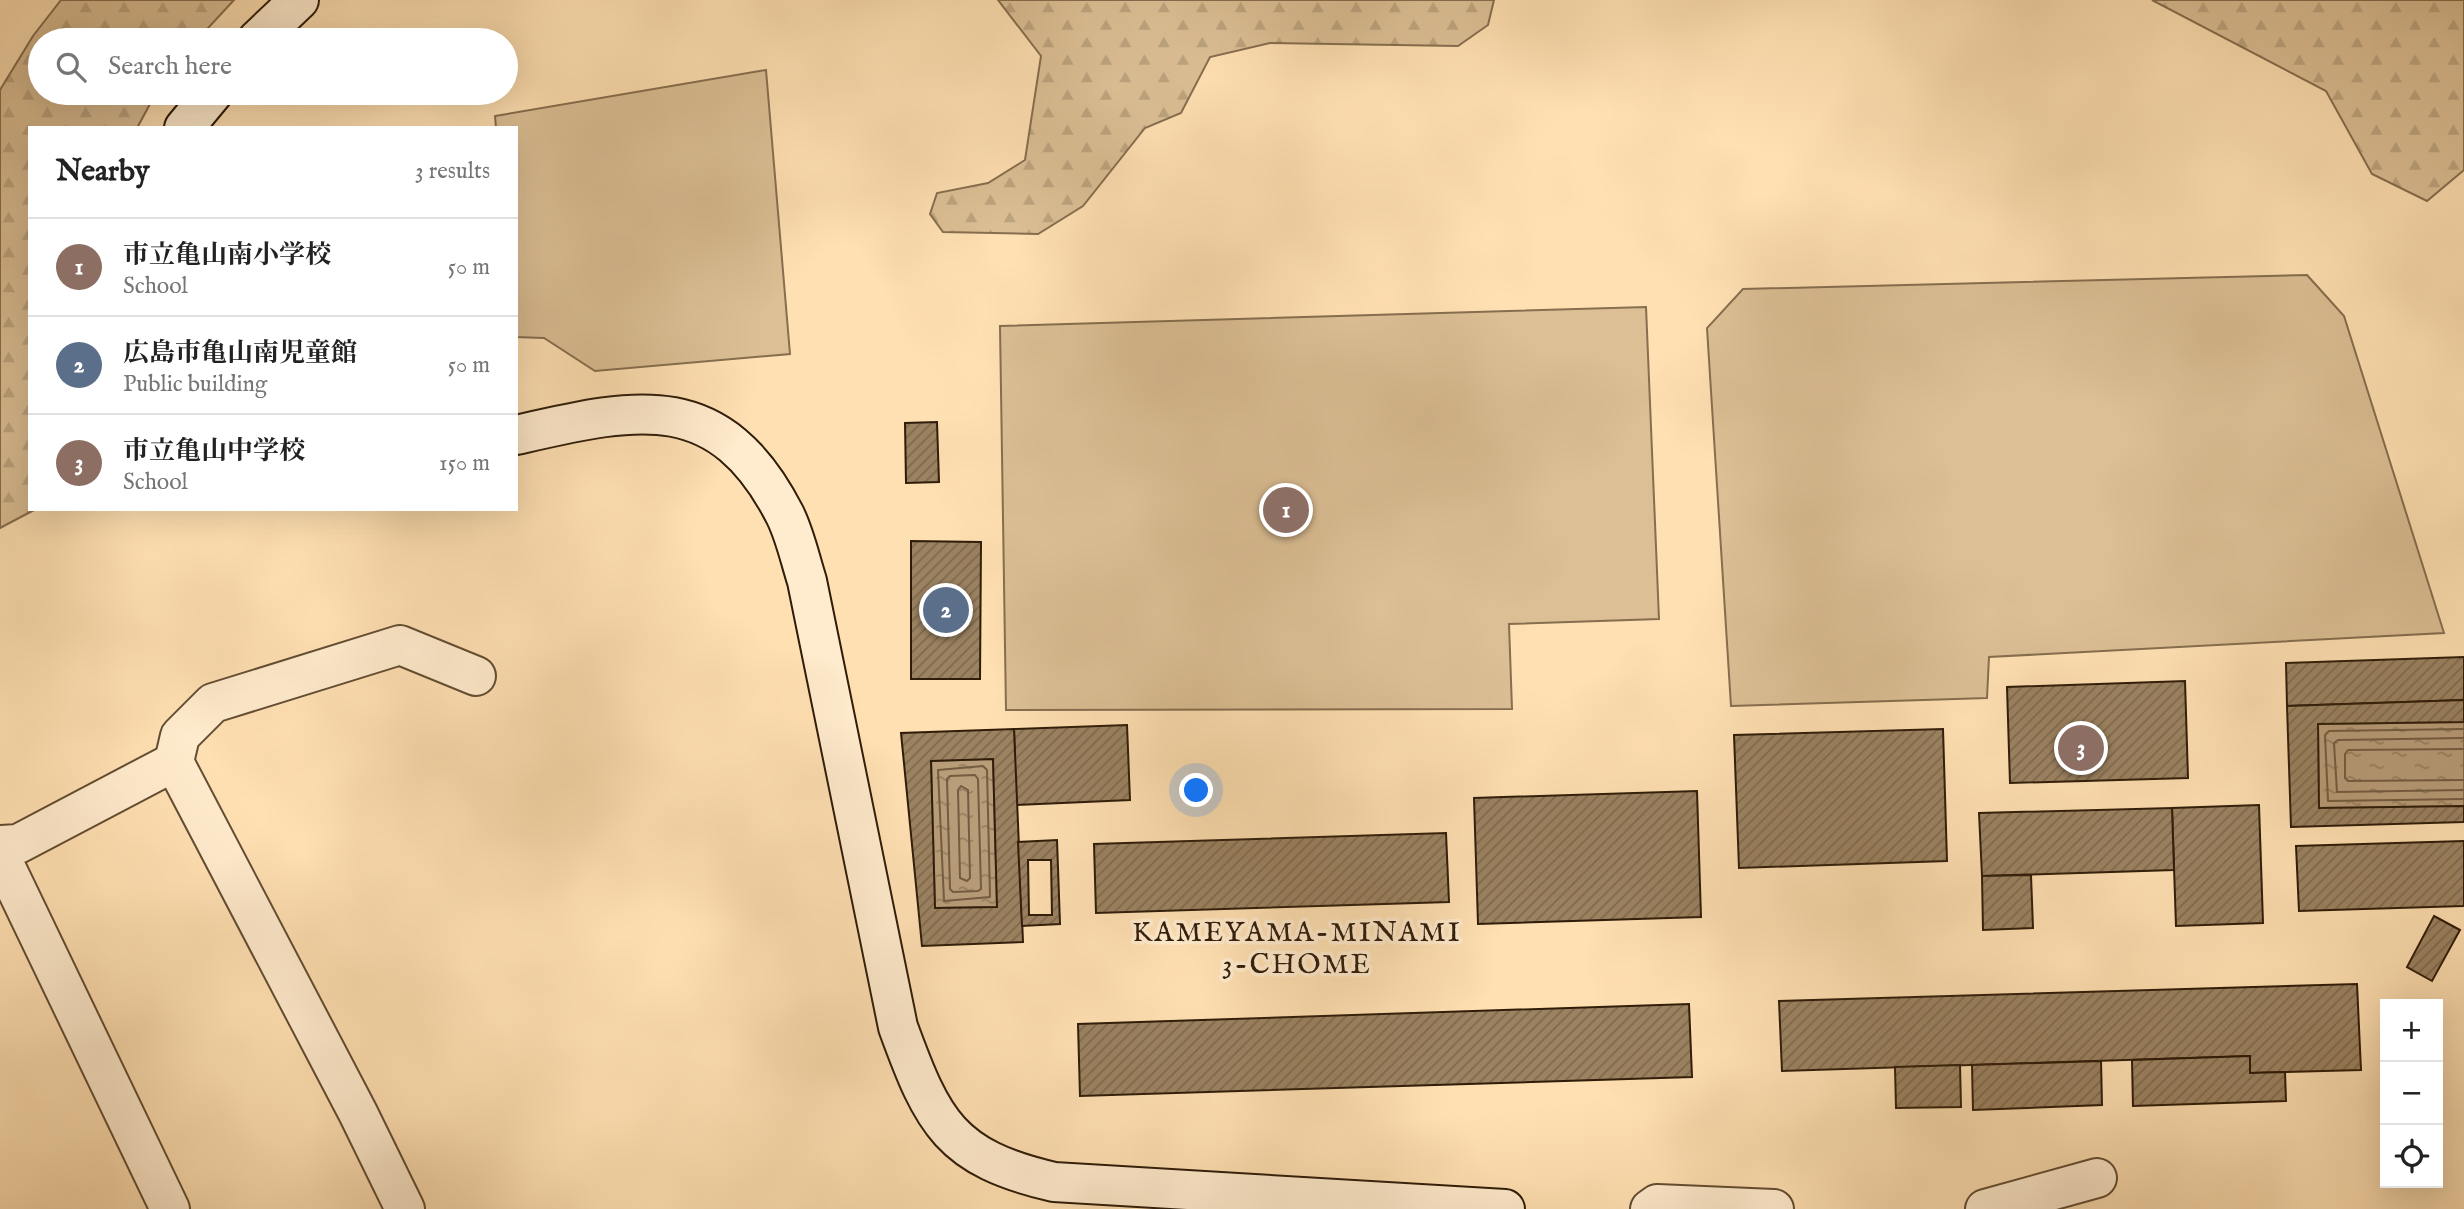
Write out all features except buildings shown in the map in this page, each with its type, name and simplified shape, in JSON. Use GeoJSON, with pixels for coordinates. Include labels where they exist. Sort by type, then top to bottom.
{"type":"FeatureCollection","features":[{"type":"Feature","properties":{"kind":"street"},"geometry":{"type":"LineString","coordinates":[[270,28],[299,0]]}},
{"type":"Feature","properties":{"kind":"street"},"geometry":{"type":"LineString","coordinates":[[186,126],[203,105]]}},
{"type":"Feature","properties":{"kind":"street"},"geometry":{"type":"LineString","coordinates":[[518,435],[601,416],[650,412],[688,418],[723,437],[757,471],[786,516],[807,580],[898,1027],[918,1081],[938,1117],[970,1152],[1010,1171],[1054,1182],[1505,1209]]}},
{"type":"Feature","properties":{"kind":"street"},"geometry":{"type":"LineString","coordinates":[[404,1209],[358,1113],[174,762],[180,736],[213,703],[400,645],[476,676]]}},
{"type":"Feature","properties":{"kind":"street"},"geometry":{"type":"LineString","coordinates":[[0,845],[18,844],[174,762]]}},
{"type":"Feature","properties":{"kind":"street"},"geometry":{"type":"LineString","coordinates":[[0,855],[170,1209]]}},
{"type":"Feature","properties":{"kind":"street"},"geometry":{"type":"LineString","coordinates":[[1985,1209],[2097,1178]]}},
{"type":"Feature","properties":{"kind":"street"},"geometry":{"type":"LineString","coordinates":[[1650,1209],[1657,1203],[1774,1209]]}},
{"type":"Feature","properties":{"kind":"green space"},"geometry":{"type":"Polygon","coordinates":[[[61,0],[234,0],[208,28],[39,28],[61,0]]]}},
{"type":"Feature","properties":{"kind":"green space"},"geometry":{"type":"Polygon","coordinates":[[[998,0],[1494,0],[1488,25],[1458,46],[1270,43],[1210,57],[1181,113],[1145,128],[1083,206],[1038,234],[943,232],[930,214],[937,193],[988,183],[1025,160],[1041,56],[998,0]]]}},
{"type":"Feature","properties":{"kind":"green space"},"geometry":{"type":"Polygon","coordinates":[[[2152,0],[2464,0],[2464,170],[2427,201],[2372,174],[2326,91],[2152,0]]]}},
{"type":"Feature","properties":{"kind":"green space"},"geometry":{"type":"Polygon","coordinates":[[[28,44],[28,105],[149,105],[138,126],[28,126],[28,511],[32,511],[0,528],[0,90],[28,44]]]}},
{"type":"Feature","properties":{"kind":"green space"},"geometry":{"type":"Polygon","coordinates":[[[766,70],[790,354],[595,371],[544,338],[518,337],[518,126],[496,126],[495,116],[766,70]]]}},
{"type":"Feature","properties":{"kind":"green space"},"geometry":{"type":"Polygon","coordinates":[[[2307,275],[2344,316],[2444,633],[1989,657],[1987,698],[1731,706],[1707,328],[1743,289],[2307,275]]]}},
{"type":"Feature","properties":{"kind":"green space"},"geometry":{"type":"Polygon","coordinates":[[[1646,307],[1659,619],[1509,624],[1512,709],[1006,710],[1000,326],[1646,307]]]}},
{"type":"Feature","properties":{"kind":"water"},"geometry":{"type":"Polygon","coordinates":[[[2464,722],[2464,806],[2319,808],[2318,724],[2464,722]]]}},
{"type":"Feature","properties":{"kind":"water"},"geometry":{"type":"Polygon","coordinates":[[[993,759],[997,907],[935,908],[931,761],[993,759]]]}},
{"type":"Feature","properties":{"kind":"place","name":"市立亀山南小学校"},"geometry":{"type":"Point","coordinates":[1286,510]}},
{"type":"Feature","properties":{"kind":"place","name":"広島市亀山南児童館"},"geometry":{"type":"Point","coordinates":[946,610]}},
{"type":"Feature","properties":{"kind":"place","name":"市立亀山中学校"},"geometry":{"type":"Point","coordinates":[2081,748]}},
{"type":"Feature","properties":{"kind":"district","name":"KAMEYAMA-MINAMI 3-CHOME"},"geometry":{"type":"Point","coordinates":[1297,949]}}]}
